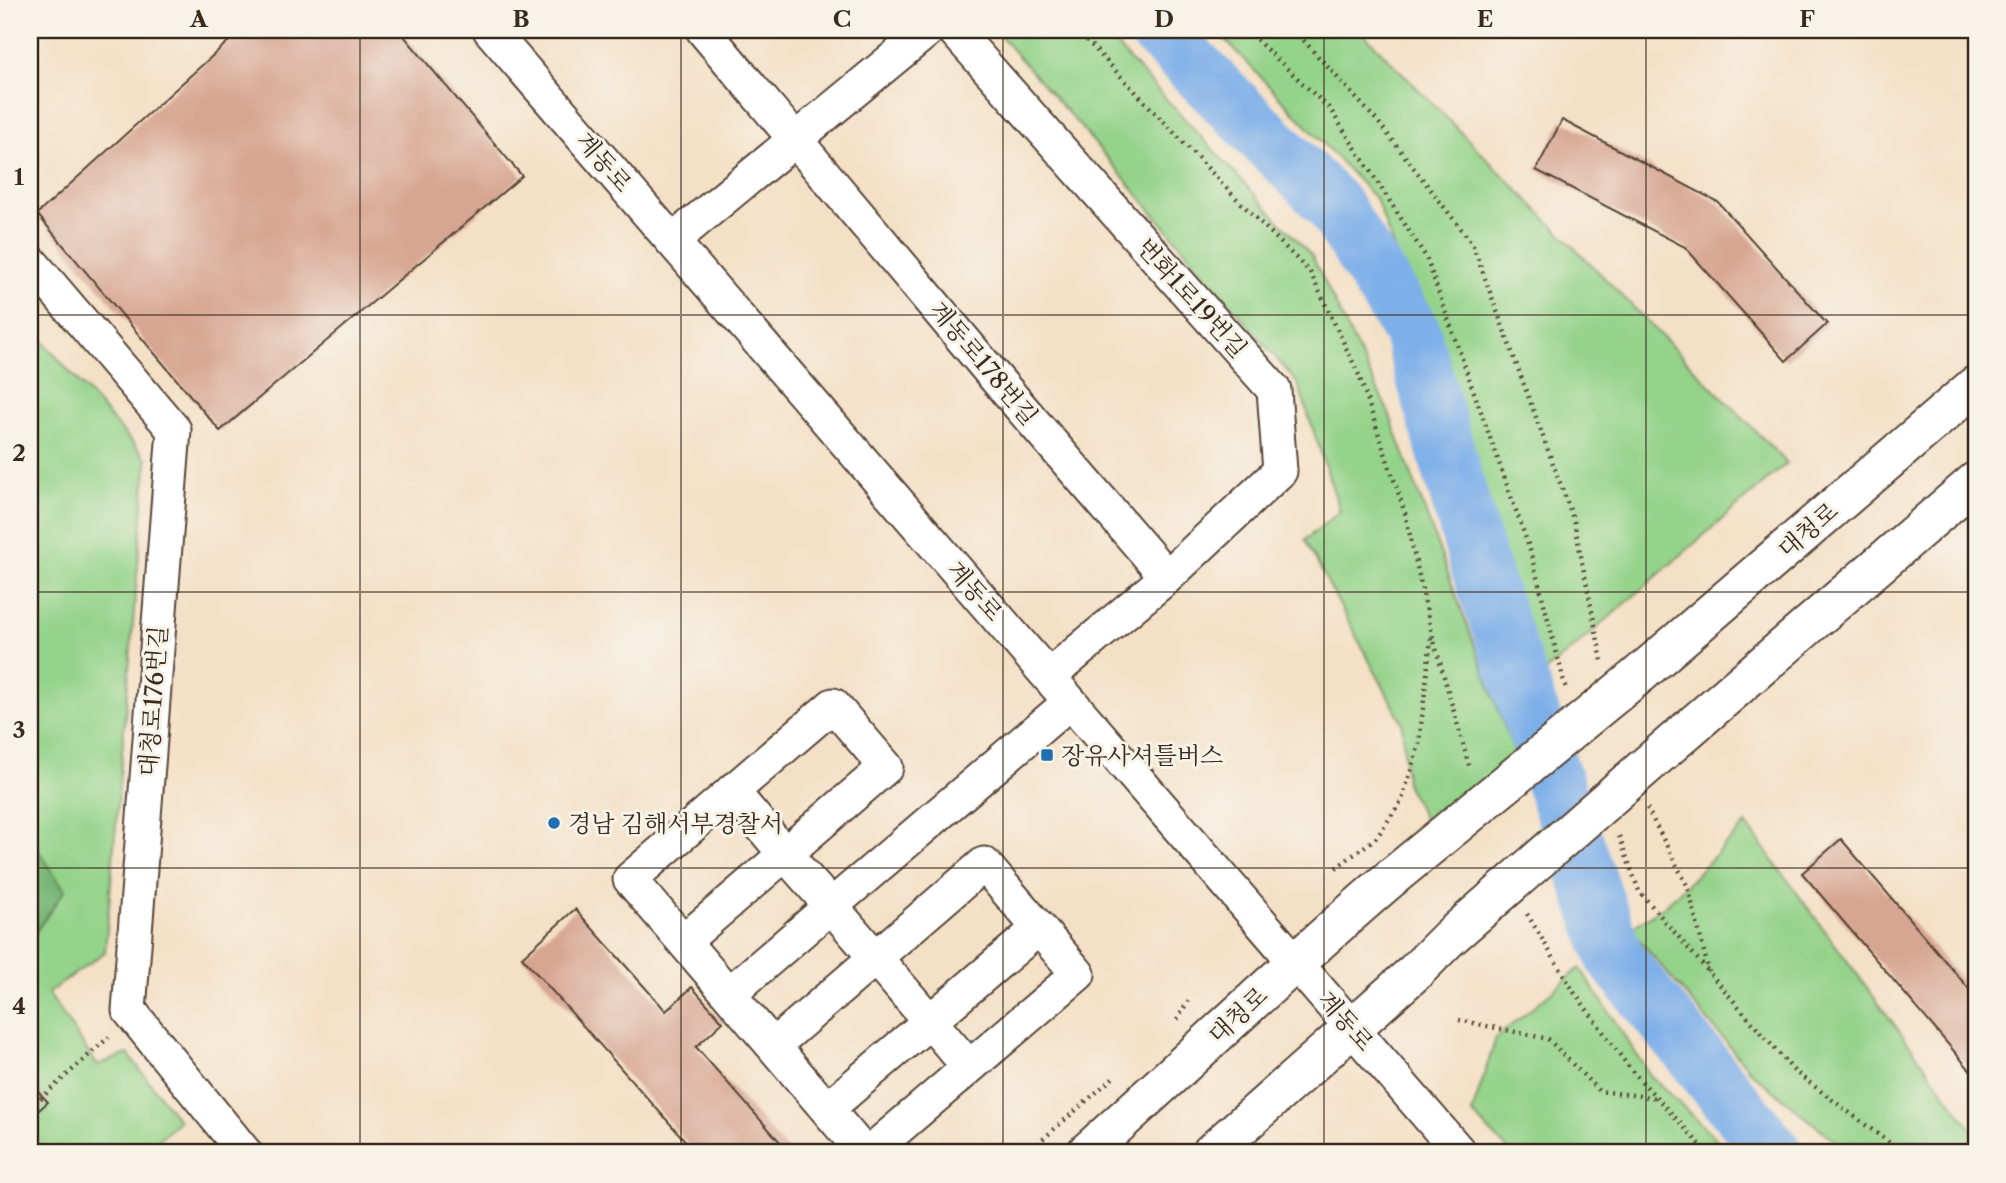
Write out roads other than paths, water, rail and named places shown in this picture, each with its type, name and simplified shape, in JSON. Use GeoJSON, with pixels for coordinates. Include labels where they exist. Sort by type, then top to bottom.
{"type":"FeatureCollection","features":[{"type":"Feature","properties":{"kind":"main road","name":"대청로"},"geometry":{"type":"LineString","coordinates":[[1086,1153],[1621,671],[1976,385]]}},
{"type":"Feature","properties":{"kind":"main road"},"geometry":{"type":"LineString","coordinates":[[1211,1153],[1415,972],[1449,938],[1976,481]]}},
{"type":"Feature","properties":{"kind":"street","name":"계동로"},"geometry":{"type":"LineString","coordinates":[[490,30],[1460,1153]]}},
{"type":"Feature","properties":{"kind":"street","name":"계동로178번길"},"geometry":{"type":"LineString","coordinates":[[703,30],[998,382],[1167,577]]}},
{"type":"Feature","properties":{"kind":"street"},"geometry":{"type":"LineString","coordinates":[[672,241],[928,30]]}},
{"type":"Feature","properties":{"kind":"street","name":"번화1로19번길"},"geometry":{"type":"LineString","coordinates":[[954,30],[1274,390],[1280,471],[1167,577]]}},
{"type":"Feature","properties":{"kind":"street","name":"대청로176번길"},"geometry":{"type":"LineString","coordinates":[[30,261],[174,430],[129,1010],[245,1153]]}},
{"type":"Feature","properties":{"kind":"street"},"geometry":{"type":"LineString","coordinates":[[1049,676],[1167,577]]}},
{"type":"Feature","properties":{"kind":"street"},"geometry":{"type":"LineString","coordinates":[[729,994],[1070,702]]}},
{"type":"Feature","properties":{"kind":"street"},"geometry":{"type":"LineString","coordinates":[[684,941],[886,767],[832,705],[630,879],[684,941],[773,1046],[827,1109],[867,1153],[1078,974],[984,864],[773,1046]]}},
{"type":"Feature","properties":{"kind":"street"},"geometry":{"type":"LineString","coordinates":[[732,791],[969,1068]]}},
{"type":"Feature","properties":{"kind":"street"},"geometry":{"type":"LineString","coordinates":[[827,1109],[1039,928]]}},
{"type":"Feature","properties":{"kind":"waterway"},"geometry":{"type":"LineString","coordinates":[[1157,30],[1333,205],[1411,330],[1478,562],[1615,958],[1774,1153]]}},
{"type":"Feature","properties":{"kind":"place","name":"장유사셔틀버스"},"geometry":{"type":"Point","coordinates":[1047,755]}},
{"type":"Feature","properties":{"kind":"place","name":"경남 김해서부경찰서"},"geometry":{"type":"Point","coordinates":[554,823]}}]}
